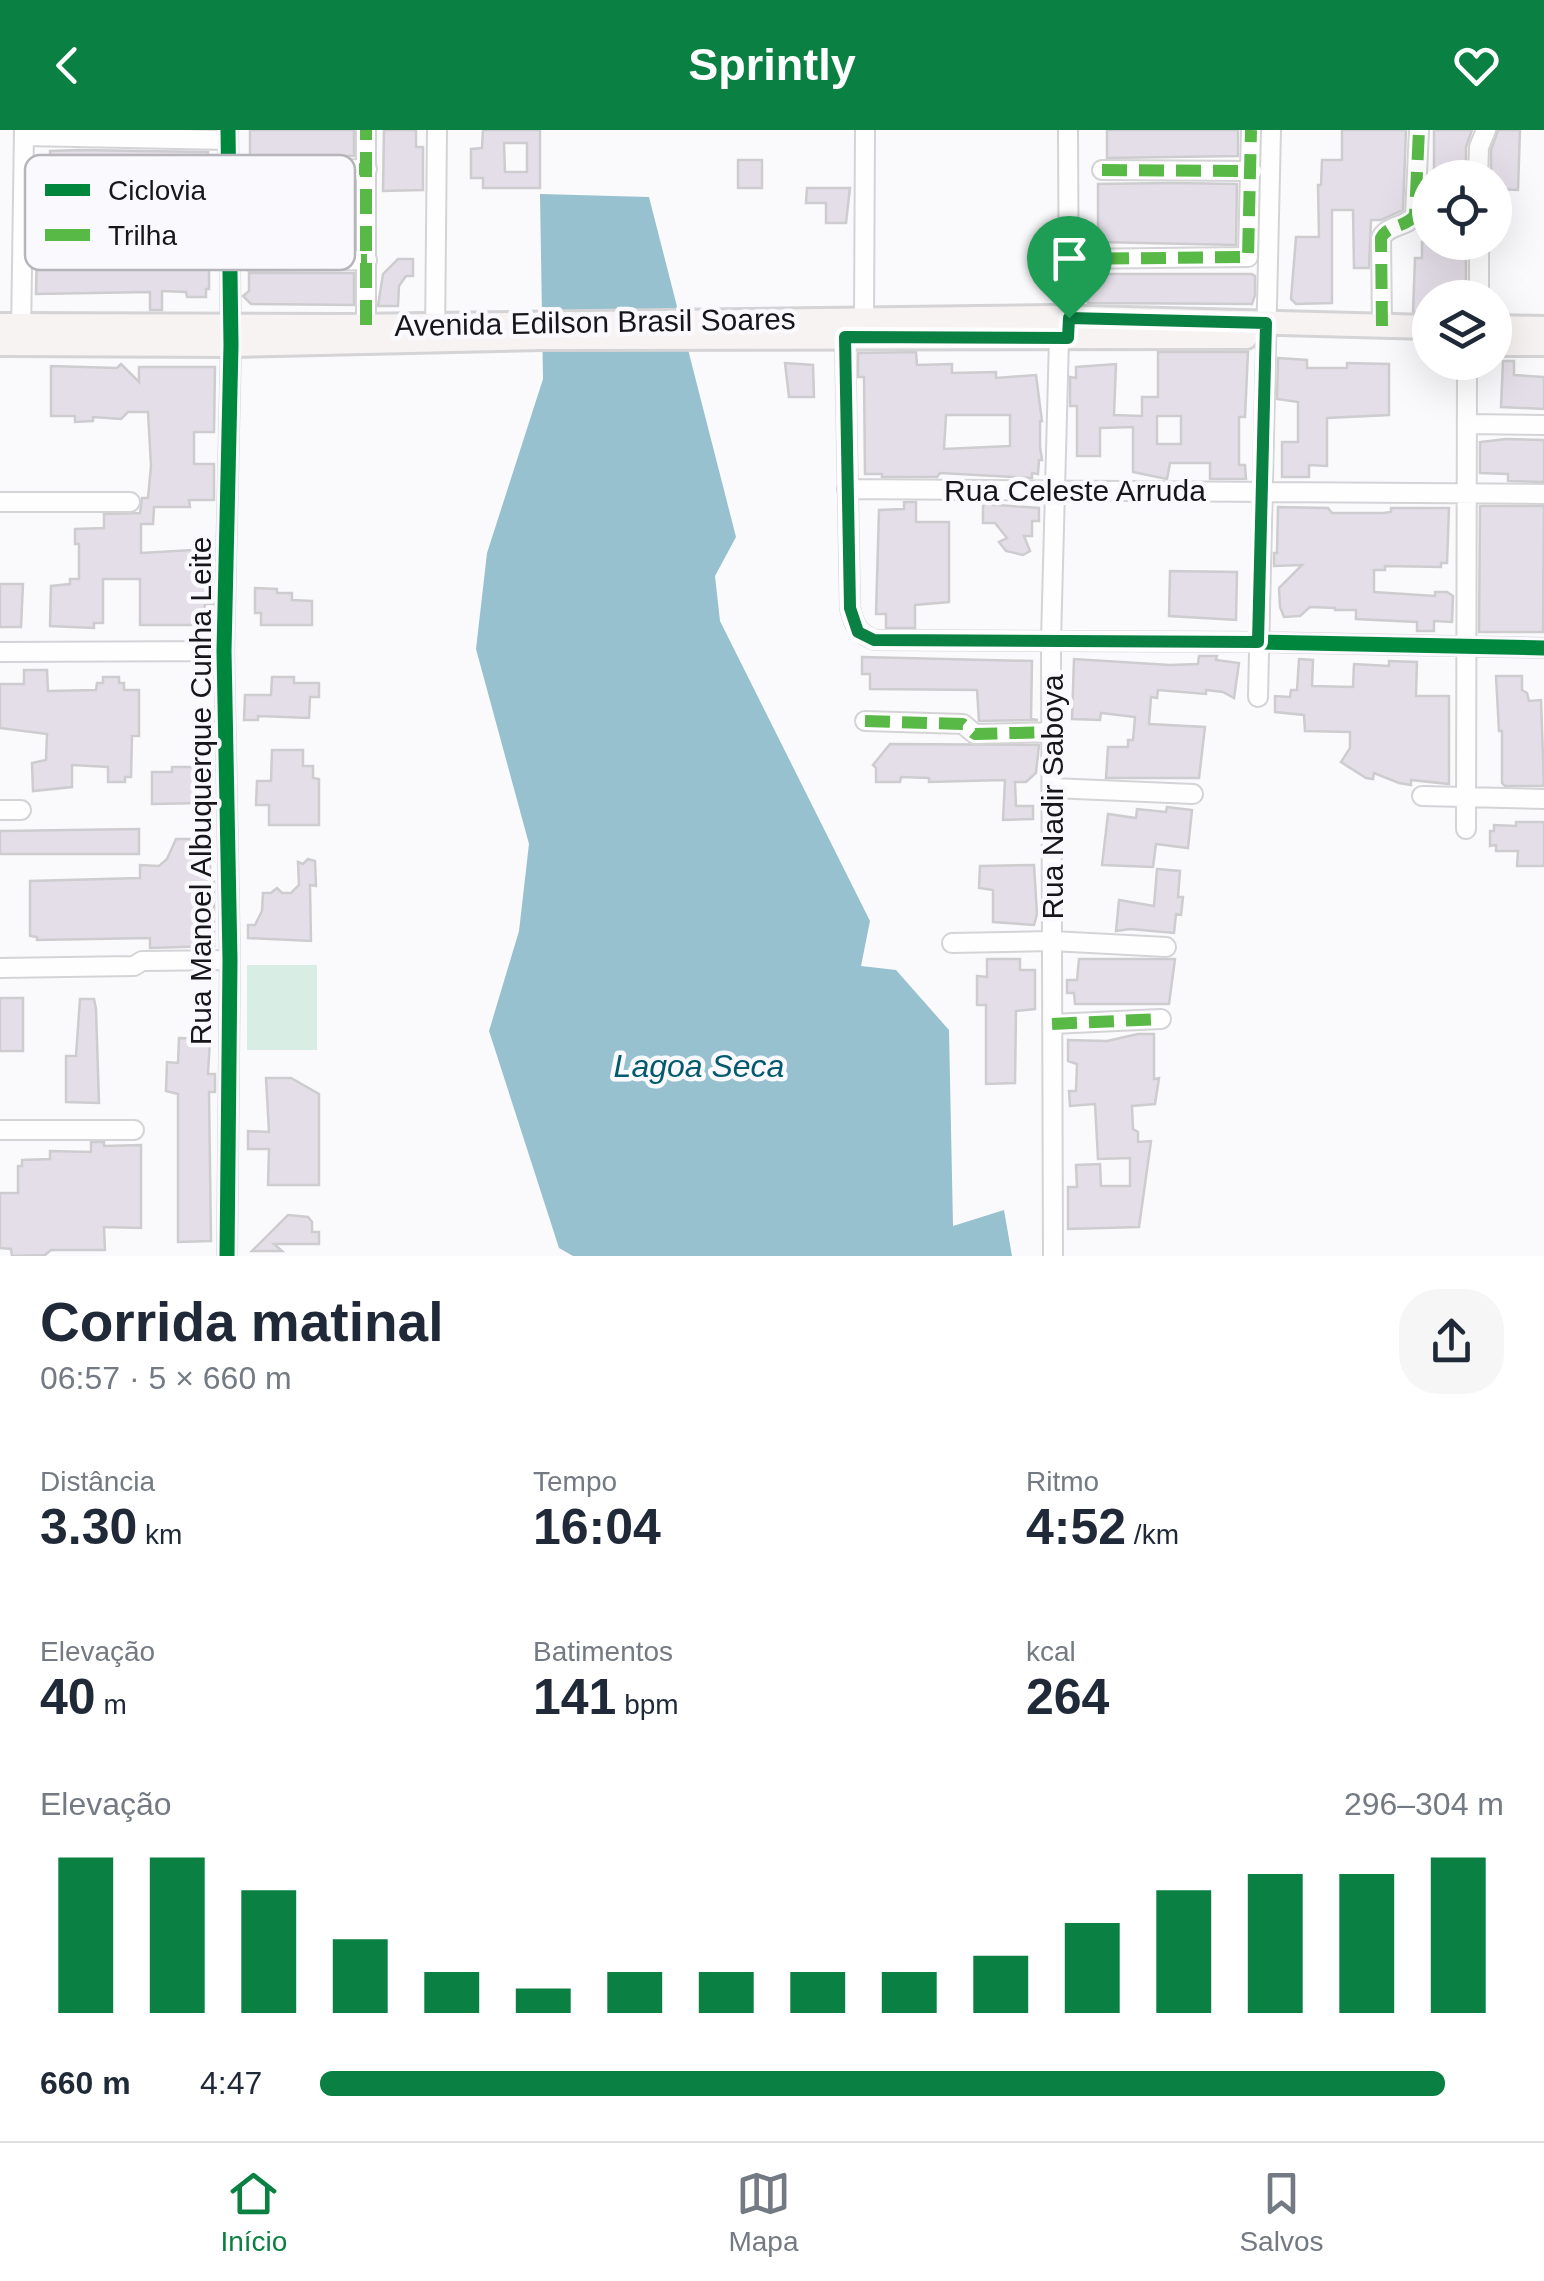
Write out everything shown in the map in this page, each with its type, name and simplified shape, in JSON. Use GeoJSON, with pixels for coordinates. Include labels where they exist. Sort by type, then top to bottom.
{"type":"FeatureCollection","features":[{"type":"Feature","properties":{"kind":"main road","name":"Avenida Edilson Brasil Soares"},"geometry":{"type":"LineString","coordinates":[[1265,330],[1382,315],[1412,322]]}},
{"type":"Feature","properties":{"kind":"main road","name":"Avenida Edilson Brasil Soares"},"geometry":{"type":"LineString","coordinates":[[10,335],[435,333],[684,328],[864,318],[1066,331]]}},
{"type":"Feature","properties":{"kind":"main road"},"geometry":{"type":"LineString","coordinates":[[1512,327],[1544,328]]}},
{"type":"Feature","properties":{"kind":"main road","name":"Avenida Edilson Brasil Soares"},"geometry":{"type":"LineString","coordinates":[[684,328],[845,337],[1265,330],[1412,341]]}},
{"type":"Feature","properties":{"kind":"main road"},"geometry":{"type":"LineString","coordinates":[[1512,344],[1544,344]]}},
{"type":"Feature","properties":{"kind":"street"},"geometry":{"type":"LineString","coordinates":[[355,331],[367,260],[366,130]]}},
{"type":"Feature","properties":{"kind":"street"},"geometry":{"type":"LineString","coordinates":[[435,333],[437,130]]}},
{"type":"Feature","properties":{"kind":"street"},"geometry":{"type":"LineString","coordinates":[[864,318],[866,130]]}},
{"type":"Feature","properties":{"kind":"street","name":"Rua Nadir Saboya"},"geometry":{"type":"LineString","coordinates":[[1053,1256],[1053,490],[1066,331],[1068,130]]}},
{"type":"Feature","properties":{"kind":"street"},"geometry":{"type":"LineString","coordinates":[[1068,258],[1244,260],[1251,252],[1251,130]]}},
{"type":"Feature","properties":{"kind":"street"},"geometry":{"type":"LineString","coordinates":[[1258,697],[1271,130]]}},
{"type":"Feature","properties":{"kind":"street"},"geometry":{"type":"LineString","coordinates":[[1382,315],[1381,238],[1389,229],[1413,219],[1417,208],[1418,130]]}},
{"type":"Feature","properties":{"kind":"street"},"geometry":{"type":"LineString","coordinates":[[1479,160],[1486,130]]}},
{"type":"Feature","properties":{"kind":"street"},"geometry":{"type":"LineString","coordinates":[[10,335],[24,193],[24,133],[228,135]]}},
{"type":"Feature","properties":{"kind":"street"},"geometry":{"type":"LineString","coordinates":[[355,169],[367,169]]}},
{"type":"Feature","properties":{"kind":"street"},"geometry":{"type":"LineString","coordinates":[[1102,170],[1252,171]]}},
{"type":"Feature","properties":{"kind":"street"},"geometry":{"type":"LineString","coordinates":[[355,260],[367,260]]}},
{"type":"Feature","properties":{"kind":"street","name":"Rua Manoel Albuquerque Cunha Leite"},"geometry":{"type":"LineString","coordinates":[[227,1256],[230,960],[224,651],[229,270]]}},
{"type":"Feature","properties":{"kind":"street"},"geometry":{"type":"LineString","coordinates":[[845,337],[853,621],[858,632],[874,640],[1544,648]]}},
{"type":"Feature","properties":{"kind":"street"},"geometry":{"type":"LineString","coordinates":[[1466,380],[1466,829]]}},
{"type":"Feature","properties":{"kind":"street"},"geometry":{"type":"LineString","coordinates":[[1467,424],[1544,425]]}},
{"type":"Feature","properties":{"kind":"street","name":"Rua Celeste Arruda"},"geometry":{"type":"LineString","coordinates":[[847,489],[1544,494]]}},
{"type":"Feature","properties":{"kind":"street"},"geometry":{"type":"LineString","coordinates":[[0,502],[130,502]]}},
{"type":"Feature","properties":{"kind":"street"},"geometry":{"type":"LineString","coordinates":[[0,652],[224,651]]}},
{"type":"Feature","properties":{"kind":"street"},"geometry":{"type":"LineString","coordinates":[[864,721],[963,724],[975,734],[1052,732]]}},
{"type":"Feature","properties":{"kind":"street"},"geometry":{"type":"LineString","coordinates":[[1052,788],[1193,794]]}},
{"type":"Feature","properties":{"kind":"street"},"geometry":{"type":"LineString","coordinates":[[1422,796],[1544,799]]}},
{"type":"Feature","properties":{"kind":"street"},"geometry":{"type":"LineString","coordinates":[[0,810],[20,810]]}},
{"type":"Feature","properties":{"kind":"street"},"geometry":{"type":"LineString","coordinates":[[952,943],[1052,941],[1166,948]]}},
{"type":"Feature","properties":{"kind":"street"},"geometry":{"type":"LineString","coordinates":[[0,968],[230,960]]}},
{"type":"Feature","properties":{"kind":"street"},"geometry":{"type":"LineString","coordinates":[[1052,1024],[1161,1019]]}},
{"type":"Feature","properties":{"kind":"street"},"geometry":{"type":"LineString","coordinates":[[0,1130],[134,1130]]}},
{"type":"Feature","properties":{"kind":"green space"},"geometry":{"type":"Polygon","coordinates":[[[247,965],[317,965],[317,1050],[247,1050],[247,965]]]}},
{"type":"Feature","properties":{"kind":"water","name":"Lagoa Seca"},"geometry":{"type":"Polygon","coordinates":[[[540,194],[649,197],[736,537],[715,576],[720,621],[870,921],[861,966],[896,970],[949,1030],[953,1226],[1004,1210],[1012,1256],[573,1256],[559,1248],[489,1031],[519,931],[529,844],[476,649],[487,553],[543,379],[540,194]]]}},
{"type":"Feature","properties":{"kind":"building"},"geometry":{"type":"Polygon","coordinates":[[[250,130],[354,130],[354,155],[250,155],[250,130]]]}},
{"type":"Feature","properties":{"kind":"building"},"geometry":{"type":"Polygon","coordinates":[[[384,130],[416,130],[416,147],[423,147],[423,190],[383,191],[384,130]]]}},
{"type":"Feature","properties":{"kind":"building"},"geometry":{"type":"Polygon","coordinates":[[[483,130],[540,130],[540,188],[483,188],[483,178],[471,178],[471,149],[482,148],[483,130]],[[504,143],[505,172],[527,172],[527,143],[504,143]]]}},
{"type":"Feature","properties":{"kind":"building"},"geometry":{"type":"Polygon","coordinates":[[[1107,130],[1238,130],[1238,156],[1107,158],[1107,130]]]}},
{"type":"Feature","properties":{"kind":"building"},"geometry":{"type":"Polygon","coordinates":[[[1342,130],[1406,130],[1403,210],[1371,220],[1369,268],[1354,268],[1353,210],[1332,210],[1332,303],[1296,304],[1291,299],[1296,237],[1319,237],[1318,185],[1322,160],[1342,160],[1342,130]]]}},
{"type":"Feature","properties":{"kind":"building"},"geometry":{"type":"Polygon","coordinates":[[[1434,130],[1472,130],[1466,160],[1434,160],[1434,130]]]}},
{"type":"Feature","properties":{"kind":"building"},"geometry":{"type":"Polygon","coordinates":[[[1498,130],[1520,130],[1518,190],[1512,190],[1512,160],[1491,160],[1498,130]]]}},
{"type":"Feature","properties":{"kind":"building"},"geometry":{"type":"Polygon","coordinates":[[[79,150],[208,152],[50,155],[50,151],[79,150]]]}},
{"type":"Feature","properties":{"kind":"building"},"geometry":{"type":"Polygon","coordinates":[[[738,160],[762,160],[762,188],[738,188],[738,160]]]}},
{"type":"Feature","properties":{"kind":"building"},"geometry":{"type":"Polygon","coordinates":[[[1098,184],[1237,184],[1236,245],[1098,242],[1098,184]]]}},
{"type":"Feature","properties":{"kind":"building"},"geometry":{"type":"Polygon","coordinates":[[[807,188],[850,188],[846,223],[826,223],[826,203],[806,203],[807,188]]]}},
{"type":"Feature","properties":{"kind":"building"},"geometry":{"type":"Polygon","coordinates":[[[398,259],[413,259],[413,276],[406,276],[399,286],[398,306],[378,306],[383,274],[398,259]]]}},
{"type":"Feature","properties":{"kind":"building"},"geometry":{"type":"Polygon","coordinates":[[[1415,260],[1466,260],[1466,280],[1414,280],[1415,260]]]}},
{"type":"Feature","properties":{"kind":"building"},"geometry":{"type":"Polygon","coordinates":[[[36,270],[209,270],[206,297],[162,291],[162,310],[150,310],[150,292],[36,294],[36,270]]]}},
{"type":"Feature","properties":{"kind":"building"},"geometry":{"type":"Polygon","coordinates":[[[249,273],[354,273],[354,305],[251,304],[243,296],[249,291],[249,273]]]}},
{"type":"Feature","properties":{"kind":"building"},"geometry":{"type":"Polygon","coordinates":[[[1088,274],[1252,274],[1255,295],[1252,304],[1088,303],[1088,274]]]}},
{"type":"Feature","properties":{"kind":"building"},"geometry":{"type":"Polygon","coordinates":[[[916,352],[917,365],[952,364],[952,373],[996,372],[996,378],[1036,375],[1042,421],[1038,474],[1032,473],[1032,478],[865,474],[864,377],[858,377],[858,353],[916,352]],[[946,415],[944,449],[1010,446],[1010,415],[946,415]]]}},
{"type":"Feature","properties":{"kind":"building"},"geometry":{"type":"Polygon","coordinates":[[[1158,352],[1248,352],[1245,417],[1239,417],[1239,465],[1245,465],[1246,479],[1210,479],[1210,463],[1170,463],[1167,479],[1133,472],[1133,427],[1100,428],[1100,456],[1077,456],[1077,406],[1070,406],[1070,377],[1076,378],[1076,367],[1116,364],[1114,415],[1142,416],[1142,397],[1158,397],[1158,352]],[[1157,416],[1157,444],[1181,444],[1181,416],[1157,416]]]}},
{"type":"Feature","properties":{"kind":"building"},"geometry":{"type":"Polygon","coordinates":[[[1278,358],[1307,360],[1307,368],[1347,368],[1347,363],[1389,364],[1389,415],[1327,418],[1327,466],[1309,465],[1309,477],[1282,477],[1282,442],[1298,442],[1298,402],[1277,399],[1278,358]]]}},
{"type":"Feature","properties":{"kind":"building"},"geometry":{"type":"Polygon","coordinates":[[[1512,361],[1514,375],[1544,377],[1544,409],[1501,407],[1502,380],[1512,380],[1512,361]]]}},
{"type":"Feature","properties":{"kind":"building"},"geometry":{"type":"Polygon","coordinates":[[[785,363],[813,365],[814,397],[789,397],[785,363]]]}},
{"type":"Feature","properties":{"kind":"building"},"geometry":{"type":"Polygon","coordinates":[[[121,364],[139,382],[139,367],[215,367],[214,432],[194,432],[194,464],[214,464],[214,500],[189,500],[190,507],[154,507],[153,524],[141,524],[141,553],[209,549],[213,604],[205,604],[204,625],[140,625],[140,579],[103,579],[103,623],[94,623],[94,628],[50,626],[51,586],[79,579],[75,529],[104,528],[104,514],[140,513],[142,498],[148,498],[151,466],[148,412],[128,412],[121,419],[93,417],[93,421],[75,422],[75,416],[51,416],[51,366],[117,368],[121,364]]]}},
{"type":"Feature","properties":{"kind":"building"},"geometry":{"type":"Polygon","coordinates":[[[1544,440],[1544,482],[1508,481],[1508,474],[1480,473],[1480,442],[1544,440]]]}},
{"type":"Feature","properties":{"kind":"building"},"geometry":{"type":"Polygon","coordinates":[[[904,502],[916,502],[916,522],[949,522],[949,602],[915,605],[915,628],[886,628],[886,614],[876,614],[879,510],[904,509],[904,502]]]}},
{"type":"Feature","properties":{"kind":"building"},"geometry":{"type":"Polygon","coordinates":[[[983,504],[1039,508],[1039,521],[1032,521],[1032,536],[1024,536],[1030,551],[1023,555],[1006,551],[999,542],[1007,538],[995,523],[983,523],[983,504]]]}},
{"type":"Feature","properties":{"kind":"building"},"geometry":{"type":"Polygon","coordinates":[[[1480,506],[1544,506],[1543,632],[1479,632],[1480,506]]]}},
{"type":"Feature","properties":{"kind":"building"},"geometry":{"type":"Polygon","coordinates":[[[1278,507],[1328,508],[1332,513],[1449,508],[1447,563],[1441,563],[1441,567],[1385,566],[1385,570],[1374,570],[1374,592],[1435,596],[1435,592],[1447,592],[1453,596],[1452,622],[1434,621],[1434,631],[1417,631],[1417,622],[1356,619],[1356,610],[1310,607],[1300,616],[1284,617],[1279,588],[1302,565],[1274,566],[1278,507]]]}},
{"type":"Feature","properties":{"kind":"building"},"geometry":{"type":"Polygon","coordinates":[[[1170,571],[1237,572],[1236,620],[1169,616],[1170,571]]]}},
{"type":"Feature","properties":{"kind":"building"},"geometry":{"type":"Polygon","coordinates":[[[0,584],[23,584],[21,627],[0,627],[0,584]]]}},
{"type":"Feature","properties":{"kind":"building"},"geometry":{"type":"Polygon","coordinates":[[[255,588],[277,589],[277,593],[292,593],[292,600],[312,601],[312,625],[261,625],[261,613],[255,613],[255,588]]]}},
{"type":"Feature","properties":{"kind":"building"},"geometry":{"type":"Polygon","coordinates":[[[1199,656],[1217,656],[1216,660],[1239,663],[1234,698],[1206,690],[1206,694],[1158,690],[1157,698],[1151,697],[1149,724],[1205,727],[1199,778],[1106,778],[1108,747],[1128,747],[1128,740],[1133,740],[1135,717],[1101,713],[1100,720],[1072,719],[1074,659],[1170,665],[1198,664],[1199,656]]]}},
{"type":"Feature","properties":{"kind":"building"},"geometry":{"type":"Polygon","coordinates":[[[862,657],[1032,661],[1031,719],[1038,720],[979,721],[977,690],[870,689],[870,674],[862,674],[862,657]]]}},
{"type":"Feature","properties":{"kind":"building"},"geometry":{"type":"Polygon","coordinates":[[[1299,659],[1313,660],[1312,686],[1353,687],[1354,664],[1389,666],[1389,661],[1417,662],[1416,696],[1449,696],[1449,784],[1411,780],[1411,785],[1374,773],[1373,779],[1366,778],[1341,762],[1350,748],[1350,732],[1305,731],[1304,715],[1275,712],[1275,696],[1290,697],[1291,690],[1297,690],[1299,659]]]}},
{"type":"Feature","properties":{"kind":"building"},"geometry":{"type":"Polygon","coordinates":[[[24,670],[47,670],[48,691],[96,690],[103,677],[119,677],[124,690],[139,690],[139,736],[132,736],[131,777],[125,777],[125,782],[108,782],[108,767],[72,765],[72,787],[33,791],[32,763],[46,760],[47,734],[0,728],[0,684],[24,684],[24,670]]]}},
{"type":"Feature","properties":{"kind":"building"},"geometry":{"type":"Polygon","coordinates":[[[1496,676],[1522,676],[1522,690],[1529,701],[1541,700],[1544,786],[1502,783],[1496,676]]]}},
{"type":"Feature","properties":{"kind":"building"},"geometry":{"type":"Polygon","coordinates":[[[272,677],[294,677],[294,683],[319,683],[319,697],[310,697],[309,718],[258,716],[258,720],[244,720],[245,695],[271,695],[272,677]]]}},
{"type":"Feature","properties":{"kind":"building"},"geometry":{"type":"Polygon","coordinates":[[[890,744],[1039,745],[1036,773],[1026,782],[1015,782],[1016,806],[1033,806],[1033,819],[1003,820],[1005,780],[929,782],[929,778],[901,777],[900,782],[876,782],[873,765],[890,744]]]}},
{"type":"Feature","properties":{"kind":"building"},"geometry":{"type":"Polygon","coordinates":[[[272,750],[303,750],[303,766],[313,766],[313,778],[319,779],[319,825],[269,825],[269,805],[256,805],[257,781],[271,781],[272,750]]]}},
{"type":"Feature","properties":{"kind":"building"},"geometry":{"type":"Polygon","coordinates":[[[172,767],[205,767],[205,803],[152,804],[152,772],[172,772],[172,767]]]}},
{"type":"Feature","properties":{"kind":"building"},"geometry":{"type":"Polygon","coordinates":[[[1167,807],[1192,810],[1188,848],[1156,844],[1153,867],[1102,865],[1108,814],[1136,818],[1137,809],[1166,812],[1167,807]]]}},
{"type":"Feature","properties":{"kind":"building"},"geometry":{"type":"Polygon","coordinates":[[[1516,822],[1544,822],[1544,866],[1517,866],[1518,851],[1496,851],[1496,845],[1490,846],[1494,825],[1516,826],[1516,822]]]}},
{"type":"Feature","properties":{"kind":"building"},"geometry":{"type":"Polygon","coordinates":[[[139,829],[139,854],[0,854],[0,831],[139,829]]]}},
{"type":"Feature","properties":{"kind":"building"},"geometry":{"type":"Polygon","coordinates":[[[176,839],[196,839],[210,865],[211,883],[214,882],[214,946],[150,948],[150,938],[37,940],[30,936],[30,881],[140,878],[140,865],[159,866],[167,859],[176,839]]]}},
{"type":"Feature","properties":{"kind":"building"},"geometry":{"type":"Polygon","coordinates":[[[308,859],[315,861],[316,886],[310,885],[311,941],[248,938],[248,925],[255,925],[262,911],[263,893],[277,888],[282,893],[291,893],[299,885],[298,862],[303,864],[308,859]]]}},
{"type":"Feature","properties":{"kind":"building"},"geometry":{"type":"Polygon","coordinates":[[[1034,865],[1034,925],[993,922],[993,890],[979,888],[980,866],[1034,865]]]}},
{"type":"Feature","properties":{"kind":"building"},"geometry":{"type":"Polygon","coordinates":[[[1157,869],[1180,871],[1178,897],[1183,897],[1174,933],[1116,931],[1119,900],[1154,906],[1157,869]]]}},
{"type":"Feature","properties":{"kind":"building"},"geometry":{"type":"Polygon","coordinates":[[[987,959],[1020,959],[1020,970],[1035,970],[1035,1009],[1016,1011],[1015,1083],[986,1084],[986,1005],[977,1005],[977,976],[987,977],[987,959]]]}},
{"type":"Feature","properties":{"kind":"building"},"geometry":{"type":"Polygon","coordinates":[[[1079,959],[1175,959],[1169,1004],[1075,1004],[1074,993],[1067,993],[1067,980],[1077,980],[1079,959]]]}},
{"type":"Feature","properties":{"kind":"building"},"geometry":{"type":"Polygon","coordinates":[[[0,998],[23,998],[23,1051],[0,1051],[0,998]]]}},
{"type":"Feature","properties":{"kind":"building"},"geometry":{"type":"Polygon","coordinates":[[[80,999],[94,999],[96,1009],[99,1103],[66,1102],[66,1056],[76,1056],[80,999]]]}},
{"type":"Feature","properties":{"kind":"building"},"geometry":{"type":"Polygon","coordinates":[[[1154,1034],[1154,1079],[1159,1078],[1155,1104],[1132,1106],[1138,1142],[1151,1141],[1139,1227],[1068,1229],[1068,1187],[1077,1187],[1076,1165],[1100,1164],[1101,1186],[1130,1186],[1130,1158],[1098,1159],[1095,1104],[1070,1106],[1069,1091],[1076,1091],[1077,1064],[1068,1061],[1068,1040],[1107,1041],[1154,1034]]]}},
{"type":"Feature","properties":{"kind":"building"},"geometry":{"type":"Polygon","coordinates":[[[179,1038],[210,1039],[208,1074],[215,1074],[215,1092],[209,1092],[211,1241],[178,1242],[178,1094],[166,1091],[167,1062],[178,1063],[179,1038]]]}},
{"type":"Feature","properties":{"kind":"building"},"geometry":{"type":"Polygon","coordinates":[[[266,1078],[291,1078],[319,1094],[319,1185],[268,1185],[269,1149],[248,1149],[248,1131],[269,1132],[266,1078]]]}},
{"type":"Feature","properties":{"kind":"building"},"geometry":{"type":"Polygon","coordinates":[[[91,1142],[104,1142],[104,1146],[141,1145],[141,1228],[104,1227],[105,1250],[51,1250],[45,1255],[12,1256],[11,1249],[0,1248],[0,1193],[18,1193],[18,1166],[22,1166],[22,1160],[50,1159],[50,1151],[91,1152],[91,1142]]]}},
{"type":"Feature","properties":{"kind":"building"},"geometry":{"type":"Polygon","coordinates":[[[288,1215],[308,1217],[312,1232],[319,1232],[319,1244],[274,1244],[282,1251],[252,1251],[288,1215]]]}},
{"type":"Feature","properties":{"kind":"marked path"},"geometry":{"type":"LineString","coordinates":[[366,130],[366,325]]}},
{"type":"Feature","properties":{"kind":"marked path"},"geometry":{"type":"LineString","coordinates":[[1067,259],[1248,257],[1251,130]]}},
{"type":"Feature","properties":{"kind":"marked path"},"geometry":{"type":"LineString","coordinates":[[1382,326],[1381,238],[1415,215],[1419,130]]}},
{"type":"Feature","properties":{"kind":"marked path"},"geometry":{"type":"LineString","coordinates":[[355,169],[367,169]]}},
{"type":"Feature","properties":{"kind":"marked path"},"geometry":{"type":"LineString","coordinates":[[1102,170],[1252,171]]}},
{"type":"Feature","properties":{"kind":"marked path"},"geometry":{"type":"LineString","coordinates":[[355,260],[367,260]]}},
{"type":"Feature","properties":{"kind":"marked path"},"geometry":{"type":"LineString","coordinates":[[865,721],[963,724],[975,734],[1052,732]]}},
{"type":"Feature","properties":{"kind":"marked path"},"geometry":{"type":"LineString","coordinates":[[1052,1024],[1161,1019]]}},
{"type":"Feature","properties":{"kind":"cycle path"},"geometry":{"type":"LineString","coordinates":[[228,130],[228,155]]}},
{"type":"Feature","properties":{"kind":"cycle path"},"geometry":{"type":"LineString","coordinates":[[227,1256],[230,960],[224,651],[230,270]]}},
{"type":"Feature","properties":{"kind":"cycle path"},"geometry":{"type":"LineString","coordinates":[[845,337],[850,608],[858,628],[869,638],[1544,648]]}},
{"type":"Feature","properties":{"kind":"route"},"geometry":{"type":"LineString","coordinates":[[1069,318],[1266,323],[1258,642],[874,640],[858,632],[850,608],[845,337],[1068,338],[1069,318]]}}]}
